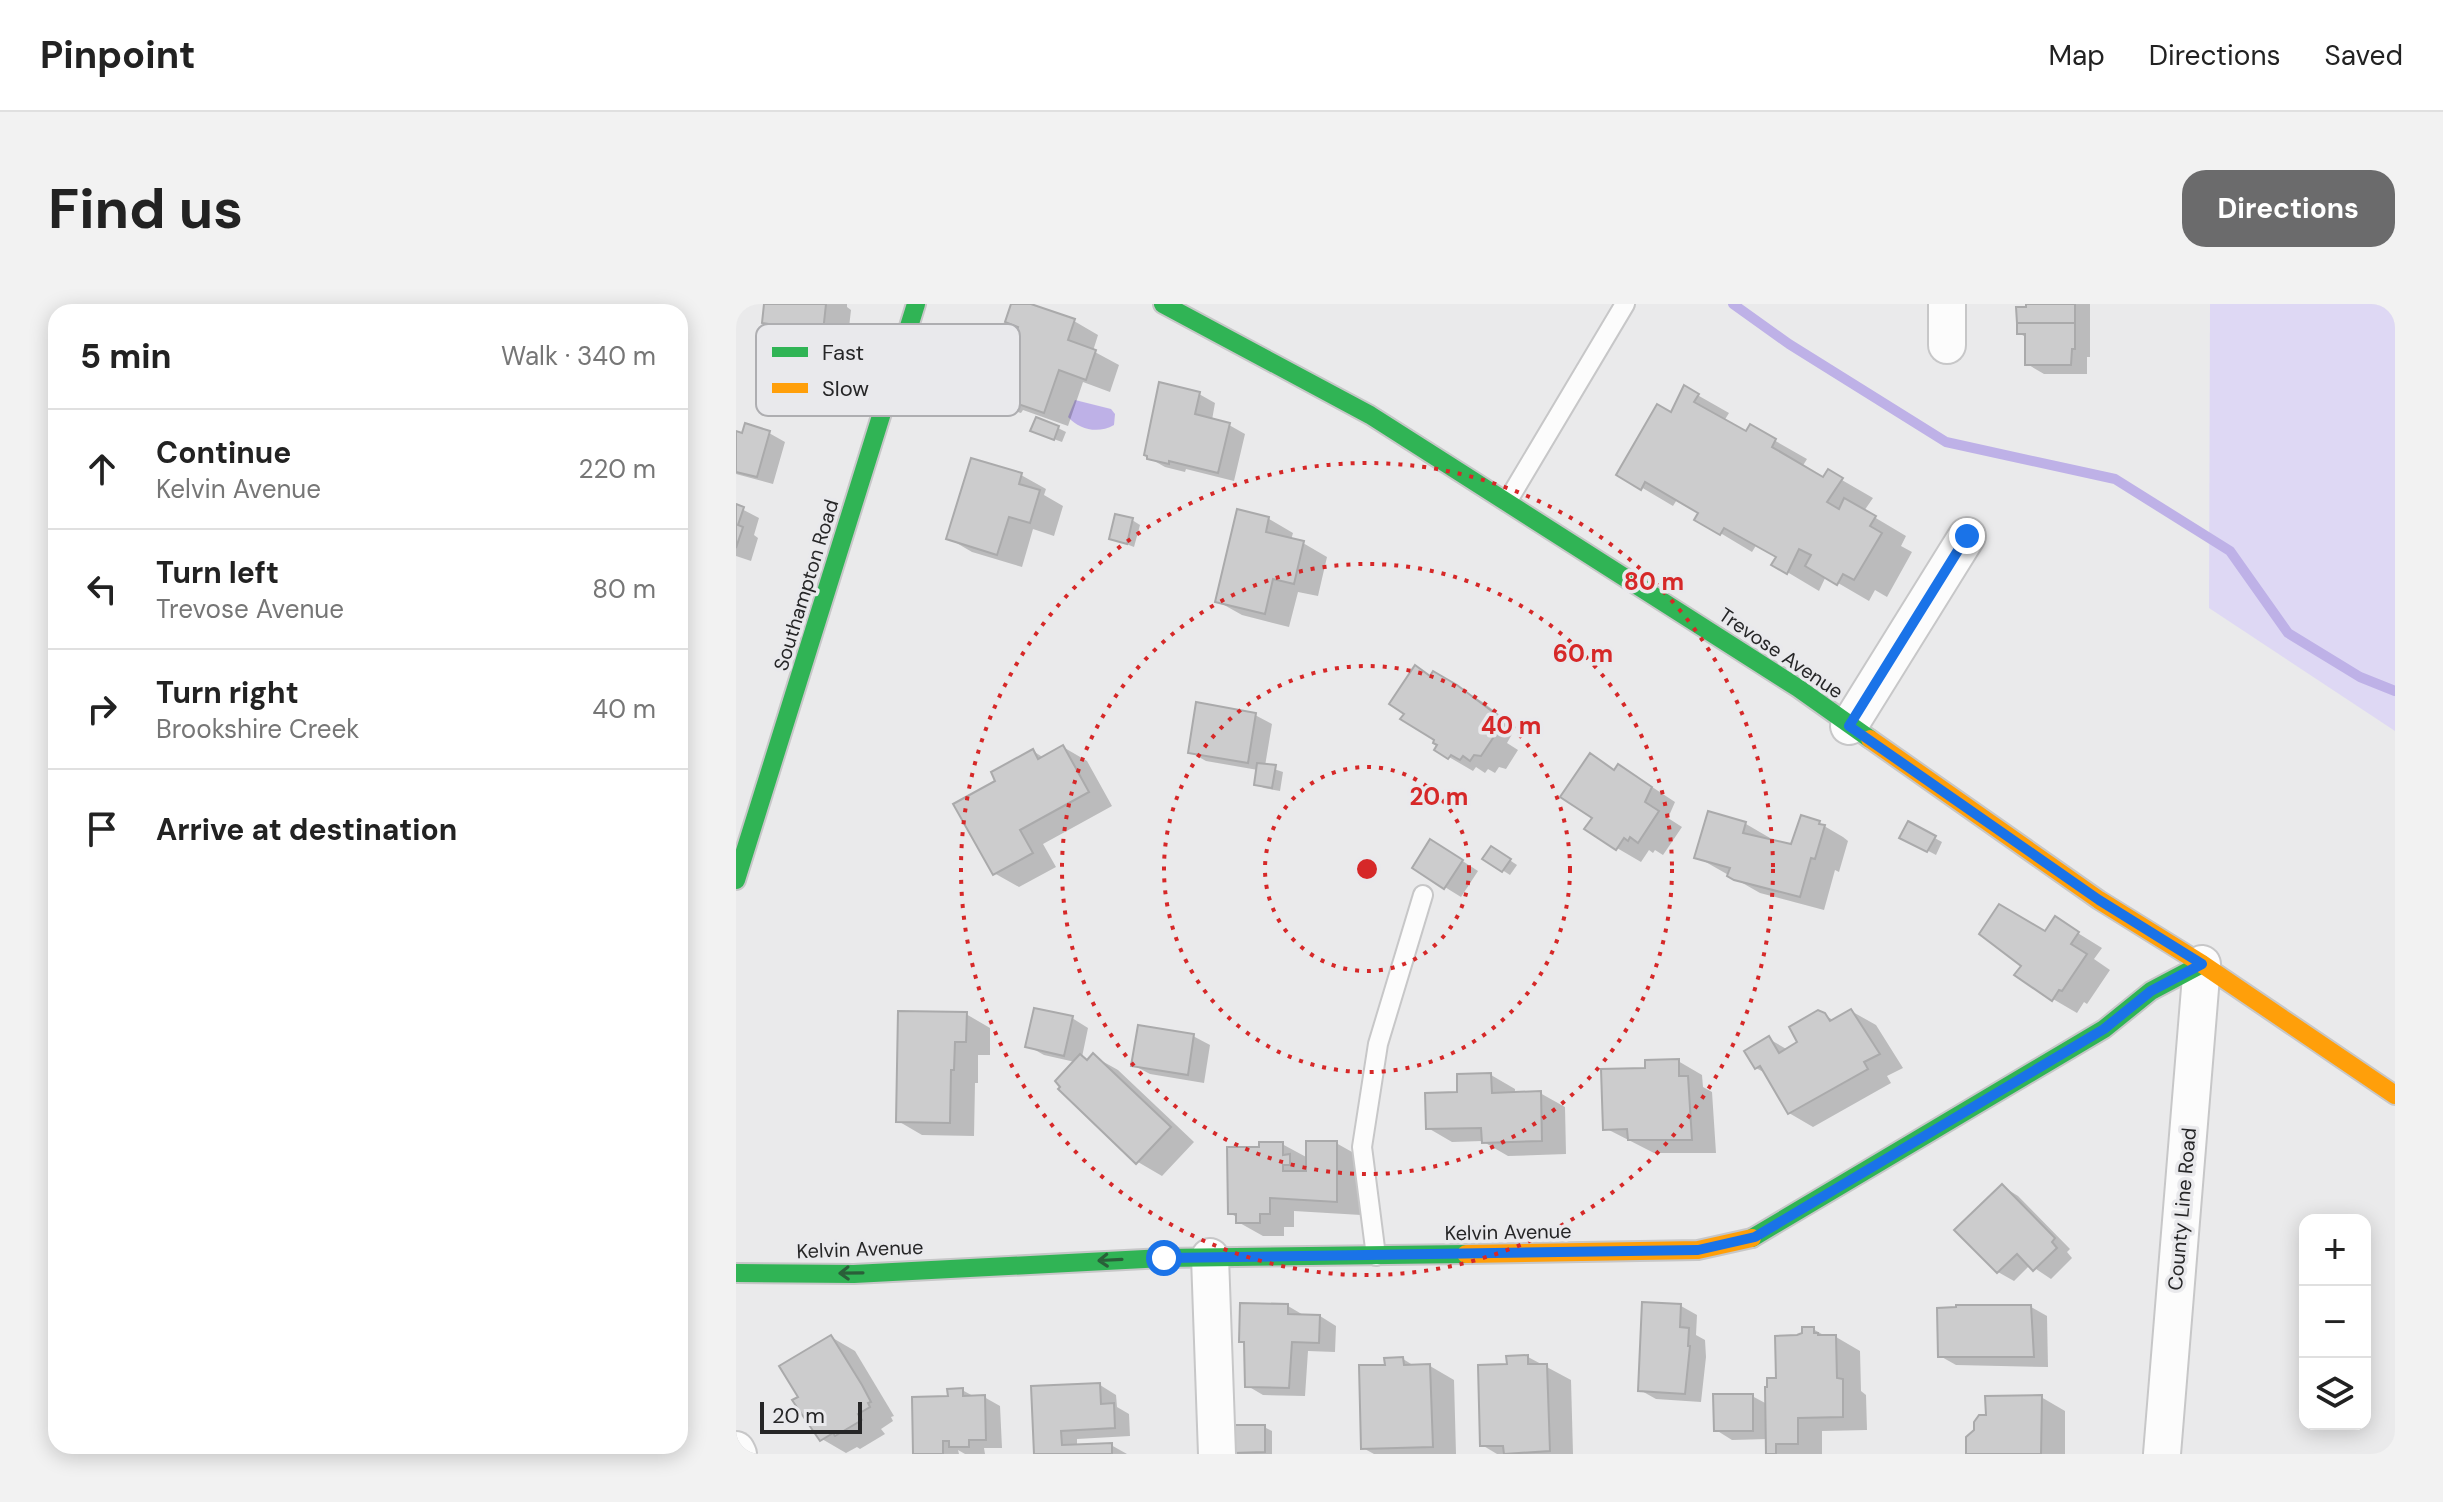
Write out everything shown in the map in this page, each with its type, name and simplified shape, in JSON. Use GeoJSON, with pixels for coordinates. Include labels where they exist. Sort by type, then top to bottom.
{"type":"FeatureCollection","features":[{"type":"Feature","properties":{"kind":"street","name":"Southampton Road"},"geometry":{"type":"LineString","coordinates":[[910,324],[916,304]]}},
{"type":"Feature","properties":{"kind":"street","name":"Trevose Avenue"},"geometry":{"type":"LineString","coordinates":[[1163,304],[1370,415],[1798,688],[2099,900],[2202,964],[2395,1095]]}},
{"type":"Feature","properties":{"kind":"street"},"geometry":{"type":"LineString","coordinates":[[1947,304],[1947,345]]}},
{"type":"Feature","properties":{"kind":"street","name":"Southampton Road"},"geometry":{"type":"LineString","coordinates":[[736,880],[881,416]]}},
{"type":"Feature","properties":{"kind":"street"},"geometry":{"type":"LineString","coordinates":[[1849,726],[1967,536]]}},
{"type":"Feature","properties":{"kind":"street","name":"Kelvin Avenue"},"geometry":{"type":"LineString","coordinates":[[736,1273],[854,1274],[1210,1257],[1698,1250],[1755,1237],[2091,1037],[2151,991],[2202,964]]}},
{"type":"Feature","properties":{"kind":"street","name":"County Line Road"},"geometry":{"type":"LineString","coordinates":[[2162,1454],[2202,964]]}},
{"type":"Feature","properties":{"kind":"street"},"geometry":{"type":"LineString","coordinates":[[1210,1257],[1217,1454]]}},
{"type":"Feature","properties":{"kind":"lane"},"geometry":{"type":"LineString","coordinates":[[1507,502],[1625,304]]}},
{"type":"Feature","properties":{"kind":"lane"},"geometry":{"type":"LineString","coordinates":[[1376,1256],[1362,1147],[1378,1044],[1423,895]]}},
{"type":"Feature","properties":{"kind":"shaded area"},"geometry":{"type":"Polygon","coordinates":[[[2210,304],[2395,304],[2395,731],[2209,608],[2210,304]]]}},
{"type":"Feature","properties":{"kind":"shaded area"},"geometry":{"type":"Polygon","coordinates":[[[1075,400],[1111,409],[1115,414],[1114,425],[1096,430],[1078,425],[1068,417],[1075,400]]]}},
{"type":"Feature","properties":{"kind":"building"},"geometry":{"type":"Polygon","coordinates":[[[764,304],[826,304],[824,324],[762,323],[764,304]]]}},
{"type":"Feature","properties":{"kind":"building"},"geometry":{"type":"Polygon","coordinates":[[[1011,304],[1031,304],[1075,319],[1068,340],[1096,350],[1086,380],[1059,370],[1044,413],[1020,405],[1020,324],[1005,322],[1011,304]]]}},
{"type":"Feature","properties":{"kind":"building"},"geometry":{"type":"Polygon","coordinates":[[[2026,304],[2075,304],[2075,323],[2017,323],[2016,307],[2026,307],[2026,304]]]}},
{"type":"Feature","properties":{"kind":"building"},"geometry":{"type":"Polygon","coordinates":[[[2017,323],[2075,323],[2075,349],[2072,349],[2071,365],[2025,365],[2025,334],[2017,334],[2017,323]]]}},
{"type":"Feature","properties":{"kind":"building"},"geometry":{"type":"Polygon","coordinates":[[[1159,382],[1200,392],[1195,414],[1230,423],[1218,473],[1147,459],[1144,455],[1159,382]]]}},
{"type":"Feature","properties":{"kind":"building"},"geometry":{"type":"Polygon","coordinates":[[[1684,385],[1699,394],[1694,402],[1746,431],[1750,424],[1776,439],[1772,447],[1823,477],[1828,469],[1843,478],[1827,502],[1839,509],[1844,498],[1876,516],[1870,526],[1882,533],[1854,580],[1843,574],[1837,585],[1805,566],[1811,555],[1799,549],[1787,574],[1771,565],[1776,557],[1724,528],[1720,535],[1694,520],[1698,513],[1645,482],[1641,490],[1616,475],[1657,404],[1671,412],[1684,385]]]}},
{"type":"Feature","properties":{"kind":"building"},"geometry":{"type":"Polygon","coordinates":[[[1036,417],[1059,426],[1054,440],[1030,431],[1036,417]]]}},
{"type":"Feature","properties":{"kind":"building"},"geometry":{"type":"Polygon","coordinates":[[[745,423],[770,431],[757,477],[736,472],[736,431],[742,433],[745,423]]]}},
{"type":"Feature","properties":{"kind":"building"},"geometry":{"type":"Polygon","coordinates":[[[971,458],[1022,473],[1019,484],[1040,490],[1030,523],[1009,517],[997,555],[946,539],[971,458]]]}},
{"type":"Feature","properties":{"kind":"building"},"geometry":{"type":"Polygon","coordinates":[[[736,504],[744,507],[738,525],[743,527],[736,548],[736,504]]]}},
{"type":"Feature","properties":{"kind":"building"},"geometry":{"type":"Polygon","coordinates":[[[1237,509],[1269,517],[1266,532],[1304,541],[1294,584],[1273,579],[1265,614],[1215,602],[1237,509]]]}},
{"type":"Feature","properties":{"kind":"building"},"geometry":{"type":"Polygon","coordinates":[[[1115,514],[1133,518],[1127,544],[1109,539],[1115,514]]]}},
{"type":"Feature","properties":{"kind":"building"},"geometry":{"type":"Polygon","coordinates":[[[1415,665],[1430,676],[1433,671],[1457,685],[1493,712],[1484,727],[1495,735],[1481,756],[1474,755],[1470,761],[1463,756],[1460,760],[1451,755],[1448,759],[1434,750],[1437,745],[1433,743],[1434,740],[1400,719],[1404,714],[1389,704],[1415,665]]]}},
{"type":"Feature","properties":{"kind":"building"},"geometry":{"type":"Polygon","coordinates":[[[1196,702],[1256,713],[1248,763],[1188,753],[1196,702]]]}},
{"type":"Feature","properties":{"kind":"building"},"geometry":{"type":"Polygon","coordinates":[[[1063,745],[1089,792],[1020,830],[1033,853],[993,875],[953,804],[995,781],[991,772],[1033,749],[1038,759],[1063,745]]]}},
{"type":"Feature","properties":{"kind":"building"},"geometry":{"type":"Polygon","coordinates":[[[1590,753],[1614,770],[1618,764],[1652,787],[1645,802],[1659,811],[1638,843],[1630,837],[1628,841],[1624,838],[1616,850],[1584,829],[1592,818],[1560,797],[1590,753]]]}},
{"type":"Feature","properties":{"kind":"building"},"geometry":{"type":"Polygon","coordinates":[[[1257,763],[1276,765],[1272,788],[1254,785],[1257,763]]]}},
{"type":"Feature","properties":{"kind":"building"},"geometry":{"type":"Polygon","coordinates":[[[1708,811],[1746,822],[1743,833],[1791,844],[1801,815],[1825,825],[1815,859],[1811,858],[1800,897],[1734,880],[1727,876],[1730,868],[1694,858],[1708,811]]]}},
{"type":"Feature","properties":{"kind":"building"},"geometry":{"type":"Polygon","coordinates":[[[1908,821],[1936,836],[1927,852],[1899,838],[1908,821]]]}},
{"type":"Feature","properties":{"kind":"building"},"geometry":{"type":"Polygon","coordinates":[[[1430,839],[1463,860],[1444,889],[1412,868],[1430,839]]]}},
{"type":"Feature","properties":{"kind":"building"},"geometry":{"type":"Polygon","coordinates":[[[1491,846],[1511,859],[1502,872],[1482,859],[1491,846]]]}},
{"type":"Feature","properties":{"kind":"building"},"geometry":{"type":"Polygon","coordinates":[[[1999,904],[2045,931],[2055,916],[2079,932],[2071,944],[2087,954],[2052,1001],[2014,975],[2021,966],[1979,934],[1999,904]]]}},
{"type":"Feature","properties":{"kind":"building"},"geometry":{"type":"Polygon","coordinates":[[[1034,1008],[1073,1016],[1064,1056],[1025,1047],[1034,1008]]]}},
{"type":"Feature","properties":{"kind":"building"},"geometry":{"type":"Polygon","coordinates":[[[1851,1009],[1880,1054],[1864,1062],[1868,1069],[1788,1114],[1760,1066],[1755,1069],[1744,1051],[1769,1036],[1779,1053],[1797,1042],[1789,1027],[1818,1010],[1825,1013],[1830,1021],[1851,1009]]]}},
{"type":"Feature","properties":{"kind":"building"},"geometry":{"type":"Polygon","coordinates":[[[898,1011],[967,1012],[966,1042],[955,1042],[950,1123],[896,1122],[898,1011]]]}},
{"type":"Feature","properties":{"kind":"building"},"geometry":{"type":"Polygon","coordinates":[[[1138,1025],[1194,1034],[1188,1075],[1131,1066],[1138,1025]]]}},
{"type":"Feature","properties":{"kind":"building"},"geometry":{"type":"Polygon","coordinates":[[[1093,1053],[1171,1127],[1136,1164],[1058,1089],[1060,1087],[1055,1081],[1080,1054],[1087,1060],[1093,1053]]]}},
{"type":"Feature","properties":{"kind":"building"},"geometry":{"type":"Polygon","coordinates":[[[1679,1059],[1679,1076],[1688,1076],[1692,1140],[1628,1140],[1627,1129],[1603,1130],[1601,1069],[1645,1068],[1645,1060],[1679,1059]]]}},
{"type":"Feature","properties":{"kind":"building"},"geometry":{"type":"Polygon","coordinates":[[[1491,1073],[1492,1093],[1541,1091],[1542,1141],[1482,1143],[1481,1128],[1426,1129],[1425,1093],[1457,1092],[1457,1074],[1491,1073]]]}},
{"type":"Feature","properties":{"kind":"building"},"geometry":{"type":"Polygon","coordinates":[[[1306,1141],[1337,1141],[1337,1202],[1270,1198],[1270,1214],[1260,1214],[1260,1223],[1236,1223],[1236,1214],[1228,1214],[1227,1147],[1259,1147],[1259,1142],[1283,1142],[1283,1155],[1290,1154],[1290,1165],[1283,1165],[1283,1171],[1306,1171],[1306,1141]]]}},
{"type":"Feature","properties":{"kind":"building"},"geometry":{"type":"Polygon","coordinates":[[[2002,1184],[2055,1238],[2052,1242],[2057,1248],[2033,1271],[2017,1254],[1997,1273],[1954,1230],[2002,1184]]]}},
{"type":"Feature","properties":{"kind":"building"},"geometry":{"type":"Polygon","coordinates":[[[1642,1302],[1681,1304],[1680,1327],[1689,1328],[1690,1346],[1685,1394],[1638,1391],[1642,1302]]]}},
{"type":"Feature","properties":{"kind":"building"},"geometry":{"type":"Polygon","coordinates":[[[1240,1303],[1288,1304],[1288,1314],[1320,1315],[1319,1343],[1292,1342],[1289,1388],[1245,1387],[1244,1342],[1239,1342],[1240,1303]]]}},
{"type":"Feature","properties":{"kind":"building"},"geometry":{"type":"Polygon","coordinates":[[[2031,1305],[2034,1357],[1938,1357],[1937,1308],[2031,1305]]]}},
{"type":"Feature","properties":{"kind":"building"},"geometry":{"type":"Polygon","coordinates":[[[1802,1327],[1814,1327],[1814,1333],[1818,1335],[1836,1335],[1837,1378],[1843,1379],[1843,1417],[1798,1418],[1798,1444],[1776,1444],[1776,1454],[1766,1454],[1765,1387],[1767,1378],[1776,1378],[1775,1336],[1797,1335],[1802,1333],[1802,1327]]]}},
{"type":"Feature","properties":{"kind":"building"},"geometry":{"type":"Polygon","coordinates":[[[831,1335],[871,1402],[868,1403],[870,1407],[858,1414],[862,1420],[820,1441],[792,1400],[798,1397],[779,1366],[831,1335]]]}},
{"type":"Feature","properties":{"kind":"building"},"geometry":{"type":"Polygon","coordinates":[[[1528,1355],[1528,1364],[1547,1364],[1550,1451],[1504,1454],[1503,1446],[1480,1446],[1478,1365],[1507,1364],[1506,1356],[1528,1355]]]}},
{"type":"Feature","properties":{"kind":"building"},"geometry":{"type":"Polygon","coordinates":[[[1403,1357],[1404,1365],[1430,1364],[1433,1447],[1361,1449],[1359,1365],[1385,1365],[1384,1358],[1403,1357]]]}},
{"type":"Feature","properties":{"kind":"building"},"geometry":{"type":"Polygon","coordinates":[[[1100,1383],[1101,1404],[1114,1403],[1115,1428],[1061,1431],[1062,1445],[1112,1443],[1112,1454],[1034,1454],[1031,1386],[1100,1383]]]}},
{"type":"Feature","properties":{"kind":"building"},"geometry":{"type":"Polygon","coordinates":[[[963,1388],[963,1396],[985,1395],[986,1440],[969,1440],[969,1447],[949,1447],[949,1441],[943,1441],[943,1454],[913,1454],[912,1397],[948,1396],[947,1389],[963,1388]]]}},
{"type":"Feature","properties":{"kind":"building"},"geometry":{"type":"Polygon","coordinates":[[[1713,1394],[1753,1394],[1753,1431],[1714,1431],[1713,1394]]]}},
{"type":"Feature","properties":{"kind":"building"},"geometry":{"type":"Polygon","coordinates":[[[2042,1395],[2041,1454],[1966,1454],[1966,1437],[1974,1430],[1974,1422],[1979,1415],[1986,1415],[1985,1396],[2042,1395]]]}},
{"type":"Feature","properties":{"kind":"building"},"geometry":{"type":"Polygon","coordinates":[[[1233,1425],[1265,1425],[1265,1452],[1233,1453],[1233,1425]]]}},
{"type":"Feature","properties":{"kind":"waterway"},"geometry":{"type":"LineString","coordinates":[[1733,304],[1789,344],[1946,442],[2115,479],[2230,551],[2288,633],[2360,677],[2395,691]]}},
{"type":"Feature","properties":{"kind":"traffic: fast"},"geometry":{"type":"LineString","coordinates":[[910,324],[916,304]]}},
{"type":"Feature","properties":{"kind":"traffic: fast"},"geometry":{"type":"LineString","coordinates":[[1163,304],[1370,415],[1798,688],[1870,739]]}},
{"type":"Feature","properties":{"kind":"traffic: fast"},"geometry":{"type":"LineString","coordinates":[[736,880],[881,416]]}},
{"type":"Feature","properties":{"kind":"traffic: fast"},"geometry":{"type":"LineString","coordinates":[[1752,1238],[2104,1029],[2151,991],[2202,964]]}},
{"type":"Feature","properties":{"kind":"traffic: fast"},"geometry":{"type":"LineString","coordinates":[[736,1273],[854,1274],[1164,1258],[1466,1254]]}},
{"type":"Feature","properties":{"kind":"traffic: slow"},"geometry":{"type":"LineString","coordinates":[[1870,739],[2099,900],[2202,964],[2395,1095]]}},
{"type":"Feature","properties":{"kind":"traffic: slow"},"geometry":{"type":"LineString","coordinates":[[1466,1254],[1698,1250],[1752,1238]]}},
{"type":"Feature","properties":{"kind":"route"},"geometry":{"type":"LineString","coordinates":[[1164,1258],[1698,1250],[1755,1237],[2104,1029],[2151,991],[2202,964],[2099,900],[1849,726],[1967,536]]}}]}
